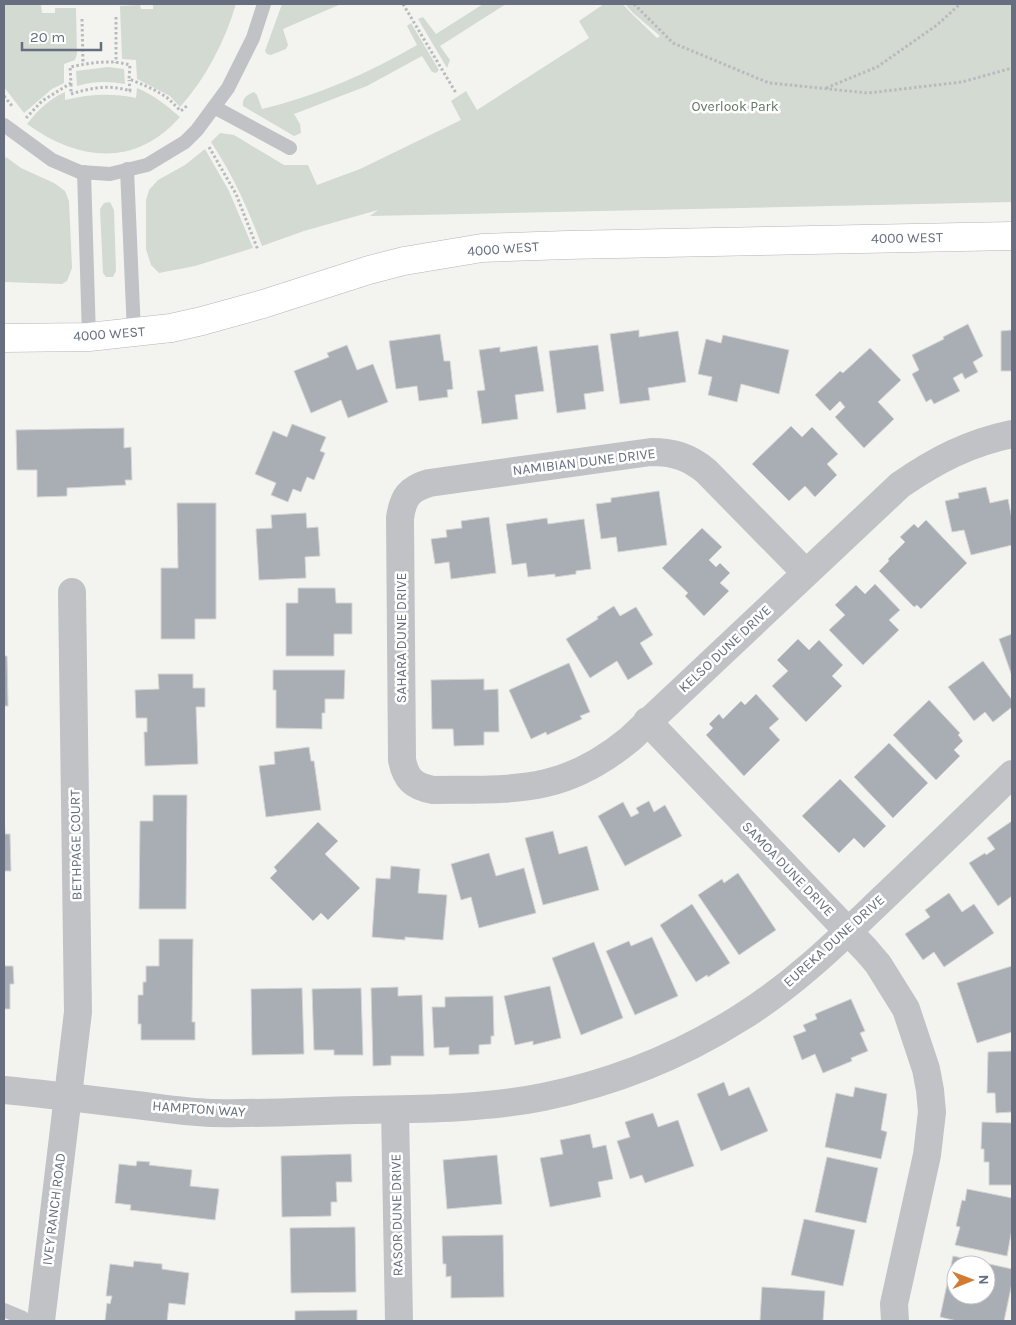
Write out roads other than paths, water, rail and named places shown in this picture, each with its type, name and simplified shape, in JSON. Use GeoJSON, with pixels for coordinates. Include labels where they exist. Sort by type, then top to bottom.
{"type":"FeatureCollection","features":[{"type":"Feature","properties":{"kind":"main road","name":"4000 WEST"},"geometry":{"type":"LineString","coordinates":[[4,338],[89,337],[171,328],[263,304],[404,260],[482,248],[1012,236]]}},
{"type":"Feature","properties":{"kind":"street","name":"KELSO DUNE DRIVE"},"geometry":{"type":"LineString","coordinates":[[411,781],[421,788],[432,790],[515,789],[541,785],[566,778],[589,768],[610,755],[900,485],[952,452],[981,441],[1012,434]]}},
{"type":"Feature","properties":{"kind":"street","name":"NAMIBIAN DUNE DRIVE"},"geometry":{"type":"LineString","coordinates":[[408,495],[418,487],[429,483],[651,452],[666,452],[681,455],[695,461],[806,573]]}},
{"type":"Feature","properties":{"kind":"street","name":"SAHARA DUNE DRIVE"},"geometry":{"type":"LineString","coordinates":[[408,495],[402,505],[400,518],[402,760],[404,771],[411,781]]}},
{"type":"Feature","properties":{"kind":"street","name":"BETHPAGE COURT"},"geometry":{"type":"LineString","coordinates":[[67,1097],[79,1002],[72,592]]}},
{"type":"Feature","properties":{"kind":"street","name":"SAMOA DUNE DRIVE"},"geometry":{"type":"LineString","coordinates":[[647,721],[878,964],[906,1009],[926,1069],[930,1090],[931,1119],[928,1155],[894,1304],[894,1321]]}},
{"type":"Feature","properties":{"kind":"street","name":"EUREKA DUNE DRIVE"},"geometry":{"type":"LineString","coordinates":[[394,1110],[480,1105],[540,1098],[583,1088],[625,1074],[682,1049],[740,1018],[799,976],[1012,774]]}},
{"type":"Feature","properties":{"kind":"street","name":"HAMPTON WAY"},"geometry":{"type":"LineString","coordinates":[[4,1090],[210,1113],[394,1110]]}},
{"type":"Feature","properties":{"kind":"street","name":"IVEY RANCH ROAD"},"geometry":{"type":"LineString","coordinates":[[41,1321],[67,1097]]}},
{"type":"Feature","properties":{"kind":"street","name":"RASOR DUNE DRIVE"},"geometry":{"type":"LineString","coordinates":[[394,1110],[399,1321]]}},
{"type":"Feature","properties":{"kind":"lane"},"geometry":{"type":"LineString","coordinates":[[4,125],[13,134],[52,160],[80,172],[110,174],[147,165],[185,142],[197,130],[228,88],[253,38],[264,4]]}},
{"type":"Feature","properties":{"kind":"lane"},"geometry":{"type":"LineString","coordinates":[[214,107],[290,148]]}},
{"type":"Feature","properties":{"kind":"lane"},"geometry":{"type":"LineString","coordinates":[[127,169],[134,333]]}},
{"type":"Feature","properties":{"kind":"lane"},"geometry":{"type":"LineString","coordinates":[[84,172],[89,337]]}},
{"type":"Feature","properties":{"kind":"lane"},"geometry":{"type":"LineString","coordinates":[[4,1310],[23,1318],[24,1321]]}},
{"type":"Feature","properties":{"kind":"park label","name":"Overlook Park"},"geometry":{"type":"Point","coordinates":[735,106]}}]}
